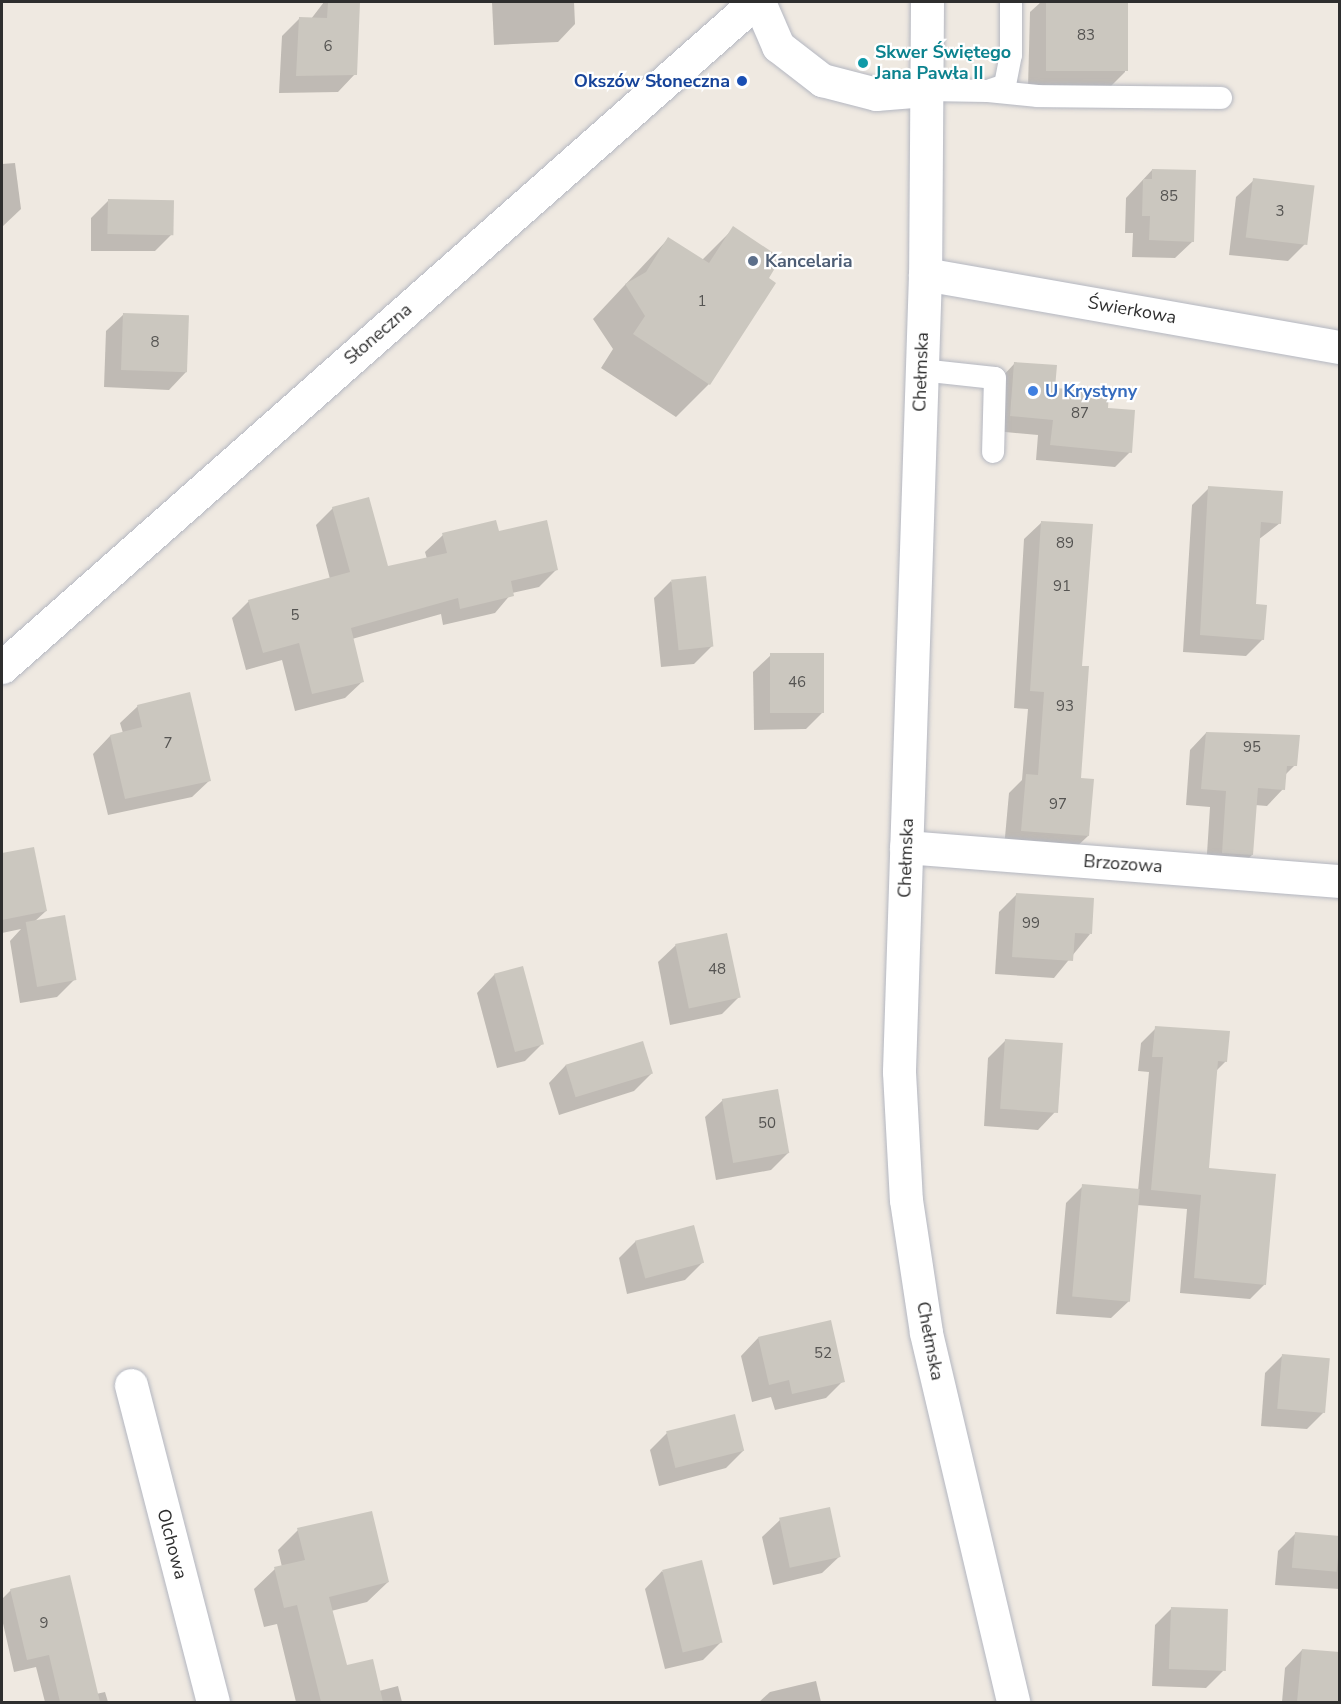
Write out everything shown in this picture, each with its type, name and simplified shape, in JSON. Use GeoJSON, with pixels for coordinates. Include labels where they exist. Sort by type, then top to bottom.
{"type":"FeatureCollection","features":[{"type":"Feature","properties":{"kind":"street"},"geometry":{"type":"LineString","coordinates":[[757,2],[778,46],[822,80],[876,94],[925,90]]}},
{"type":"Feature","properties":{"kind":"street","name":"Słoneczna"},"geometry":{"type":"LineString","coordinates":[[2,667],[757,2]]}},
{"type":"Feature","properties":{"kind":"street","name":"Chełmska"},"geometry":{"type":"LineString","coordinates":[[927,2],[925,274],[899,1072],[906,1200],[926,1333],[1013,1702]]}},
{"type":"Feature","properties":{"kind":"street","name":"Świerkowa"},"geometry":{"type":"LineString","coordinates":[[925,274],[1340,347]]}},
{"type":"Feature","properties":{"kind":"street","name":"Brzozowa"},"geometry":{"type":"LineString","coordinates":[[906,847],[1340,881]]}},
{"type":"Feature","properties":{"kind":"street","name":"Olchowa"},"geometry":{"type":"LineString","coordinates":[[131,1385],[213,1702]]}},
{"type":"Feature","properties":{"kind":"lane"},"geometry":{"type":"LineString","coordinates":[[988,91],[1005,85],[1011,55],[1011,2]]}},
{"type":"Feature","properties":{"kind":"lane"},"geometry":{"type":"LineString","coordinates":[[925,90],[988,91],[1038,96],[1221,98]]}},
{"type":"Feature","properties":{"kind":"lane"},"geometry":{"type":"LineString","coordinates":[[921,370],[996,378],[993,452]]}},
{"type":"Feature","properties":{"kind":"building"},"geometry":{"type":"Polygon","coordinates":[[[328,2],[360,2],[357,75],[296,76],[299,17],[327,18],[328,2]]]}},
{"type":"Feature","properties":{"kind":"building"},"geometry":{"type":"Polygon","coordinates":[[[1046,2],[1128,2],[1128,71],[1046,71],[1046,2]]]}},
{"type":"Feature","properties":{"kind":"building"},"geometry":{"type":"Polygon","coordinates":[[[1152,169],[1196,170],[1194,242],[1149,240],[1150,216],[1142,216],[1143,179],[1152,179],[1152,169]]]}},
{"type":"Feature","properties":{"kind":"building"},"geometry":{"type":"Polygon","coordinates":[[[1253,178],[1315,186],[1307,245],[1246,238],[1253,178]]]}},
{"type":"Feature","properties":{"kind":"building"},"geometry":{"type":"Polygon","coordinates":[[[108,199],[174,200],[173,235],[107,234],[108,199]]]}},
{"type":"Feature","properties":{"kind":"building"},"geometry":{"type":"Polygon","coordinates":[[[733,226],[781,258],[769,278],[776,283],[710,385],[633,334],[645,316],[625,284],[646,272],[668,237],[709,263],[733,226]]]}},
{"type":"Feature","properties":{"kind":"building"},"geometry":{"type":"Polygon","coordinates":[[[123,313],[189,315],[187,372],[121,370],[123,313]]]}},
{"type":"Feature","properties":{"kind":"building"},"geometry":{"type":"Polygon","coordinates":[[[1014,362],[1057,365],[1055,388],[1109,392],[1108,408],[1135,410],[1132,453],[1050,445],[1053,420],[1010,416],[1014,362]]]}},
{"type":"Feature","properties":{"kind":"building"},"geometry":{"type":"Polygon","coordinates":[[[1208,486],[1283,491],[1281,524],[1261,522],[1256,604],[1267,605],[1264,640],[1200,635],[1208,486]]]}},
{"type":"Feature","properties":{"kind":"building"},"geometry":{"type":"Polygon","coordinates":[[[369,497],[388,566],[447,553],[442,533],[496,520],[499,531],[547,520],[558,570],[511,581],[514,596],[460,609],[458,598],[351,628],[364,682],[312,694],[299,643],[263,653],[248,600],[350,572],[332,507],[369,497]]]}},
{"type":"Feature","properties":{"kind":"building"},"geometry":{"type":"Polygon","coordinates":[[[1041,521],[1093,524],[1082,666],[1089,666],[1081,778],[1094,779],[1089,836],[1021,831],[1026,774],[1038,775],[1044,692],[1030,691],[1041,521]]]}},
{"type":"Feature","properties":{"kind":"building"},"geometry":{"type":"Polygon","coordinates":[[[706,576],[713,647],[679,650],[671,580],[706,576]]]}},
{"type":"Feature","properties":{"kind":"building"},"geometry":{"type":"Polygon","coordinates":[[[770,653],[824,653],[824,713],[770,713],[770,653]]]}},
{"type":"Feature","properties":{"kind":"building"},"geometry":{"type":"Polygon","coordinates":[[[190,692],[211,781],[125,799],[110,735],[142,727],[137,705],[190,692]]]}},
{"type":"Feature","properties":{"kind":"building"},"geometry":{"type":"Polygon","coordinates":[[[1206,732],[1300,735],[1297,766],[1287,766],[1285,790],[1258,788],[1253,855],[1222,853],[1226,791],[1201,789],[1206,732]]]}},
{"type":"Feature","properties":{"kind":"building"},"geometry":{"type":"Polygon","coordinates":[[[34,847],[47,911],[2,920],[2,853],[34,847]]]}},
{"type":"Feature","properties":{"kind":"building"},"geometry":{"type":"Polygon","coordinates":[[[1016,893],[1094,898],[1092,934],[1075,933],[1073,961],[1012,957],[1016,893]]]}},
{"type":"Feature","properties":{"kind":"building"},"geometry":{"type":"Polygon","coordinates":[[[65,915],[76,980],[37,987],[26,922],[65,915]]]}},
{"type":"Feature","properties":{"kind":"building"},"geometry":{"type":"Polygon","coordinates":[[[727,933],[741,998],[689,1009],[675,944],[727,933]]]}},
{"type":"Feature","properties":{"kind":"building"},"geometry":{"type":"Polygon","coordinates":[[[523,966],[544,1044],[515,1052],[494,974],[523,966]]]}},
{"type":"Feature","properties":{"kind":"building"},"geometry":{"type":"Polygon","coordinates":[[[1155,1026],[1230,1031],[1227,1062],[1218,1061],[1209,1168],[1276,1174],[1266,1285],[1194,1278],[1201,1195],[1151,1190],[1163,1057],[1152,1057],[1155,1026]]]}},
{"type":"Feature","properties":{"kind":"building"},"geometry":{"type":"Polygon","coordinates":[[[1005,1039],[1063,1043],[1058,1113],[1000,1109],[1005,1039]]]}},
{"type":"Feature","properties":{"kind":"building"},"geometry":{"type":"Polygon","coordinates":[[[643,1041],[653,1074],[575,1097],[566,1065],[643,1041]]]}},
{"type":"Feature","properties":{"kind":"building"},"geometry":{"type":"Polygon","coordinates":[[[778,1089],[789,1153],[733,1163],[722,1099],[778,1089]]]}},
{"type":"Feature","properties":{"kind":"building"},"geometry":{"type":"Polygon","coordinates":[[[1082,1184],[1140,1189],[1130,1302],[1072,1297],[1082,1184]]]}},
{"type":"Feature","properties":{"kind":"building"},"geometry":{"type":"Polygon","coordinates":[[[694,1225],[704,1263],[645,1278],[635,1241],[694,1225]]]}},
{"type":"Feature","properties":{"kind":"building"},"geometry":{"type":"Polygon","coordinates":[[[831,1320],[845,1382],[792,1394],[789,1380],[769,1385],[758,1337],[831,1320]]]}},
{"type":"Feature","properties":{"kind":"building"},"geometry":{"type":"Polygon","coordinates":[[[1282,1354],[1330,1358],[1325,1413],[1277,1409],[1282,1354]]]}},
{"type":"Feature","properties":{"kind":"building"},"geometry":{"type":"Polygon","coordinates":[[[735,1414],[744,1451],[675,1468],[666,1431],[735,1414]]]}},
{"type":"Feature","properties":{"kind":"building"},"geometry":{"type":"Polygon","coordinates":[[[830,1507],[841,1557],[790,1568],[779,1518],[830,1507]]]}},
{"type":"Feature","properties":{"kind":"building"},"geometry":{"type":"Polygon","coordinates":[[[372,1511],[389,1582],[329,1597],[347,1665],[373,1659],[383,1702],[321,1702],[297,1605],[284,1608],[274,1567],[305,1560],[297,1528],[372,1511]]]}},
{"type":"Feature","properties":{"kind":"building"},"geometry":{"type":"Polygon","coordinates":[[[1295,1532],[1340,1536],[1337,1572],[1292,1568],[1295,1532]]]}},
{"type":"Feature","properties":{"kind":"building"},"geometry":{"type":"Polygon","coordinates":[[[702,1560],[723,1642],[683,1652],[662,1570],[702,1560]]]}},
{"type":"Feature","properties":{"kind":"building"},"geometry":{"type":"Polygon","coordinates":[[[70,1575],[100,1702],[60,1702],[49,1655],[27,1660],[10,1589],[70,1575]]]}},
{"type":"Feature","properties":{"kind":"building"},"geometry":{"type":"Polygon","coordinates":[[[1171,1607],[1228,1609],[1226,1671],[1169,1669],[1171,1607]]]}},
{"type":"Feature","properties":{"kind":"building"},"geometry":{"type":"Polygon","coordinates":[[[1302,1649],[1340,1652],[1340,1702],[1297,1702],[1302,1649]]]}},
{"type":"Feature","properties":{"kind":"place","name":"Skwer Świętego Jana Pawła II"},"geometry":{"type":"Point","coordinates":[863,63]}},
{"type":"Feature","properties":{"kind":"place","name":"Okszów Słoneczna"},"geometry":{"type":"Point","coordinates":[742,81]}},
{"type":"Feature","properties":{"kind":"place","name":"Kancelaria"},"geometry":{"type":"Point","coordinates":[753,261]}},
{"type":"Feature","properties":{"kind":"place","name":"U Krystyny"},"geometry":{"type":"Point","coordinates":[1033,391]}}]}
